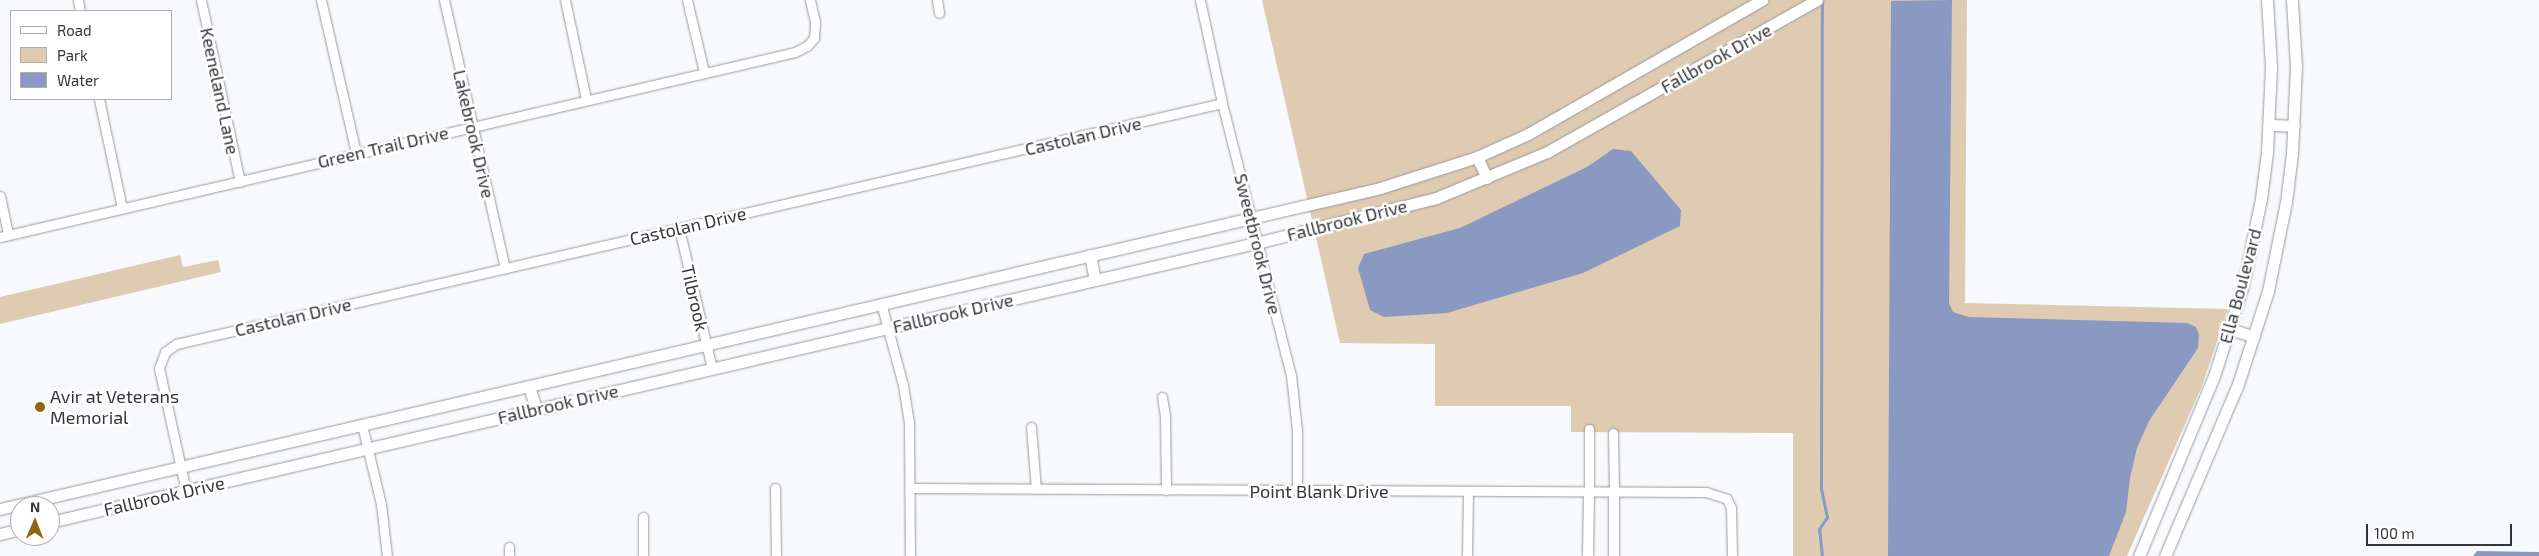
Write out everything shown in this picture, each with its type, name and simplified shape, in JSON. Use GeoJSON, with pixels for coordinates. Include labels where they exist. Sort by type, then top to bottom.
{"type":"FeatureCollection","features":[{"type":"Feature","properties":{"kind":"main road","name":"Fallbrook Drive"},"geometry":{"type":"LineString","coordinates":[[60,498],[181,467],[706,346],[881,303],[1251,220],[1380,188],[1477,157],[1528,134],[1762,0]]}},
{"type":"Feature","properties":{"kind":"main road","name":"Fallbrook Drive"},"geometry":{"type":"LineString","coordinates":[[60,518],[186,491],[1256,243],[1436,198],[1547,152],[1817,0]]}},
{"type":"Feature","properties":{"kind":"main road","name":"Ella Boulevard"},"geometry":{"type":"LineString","coordinates":[[2139,556],[2196,421],[2231,330],[2253,242],[2270,125],[2271,67],[2267,0]]}},
{"type":"Feature","properties":{"kind":"main road","name":"Ella Boulevard"},"geometry":{"type":"LineString","coordinates":[[2166,556],[2219,431],[2254,337],[2278,247],[2286,202],[2294,126],[2296,66],[2292,0]]}},
{"type":"Feature","properties":{"kind":"main road"},"geometry":{"type":"LineString","coordinates":[[2270,125],[2294,126]]}},
{"type":"Feature","properties":{"kind":"main road"},"geometry":{"type":"LineString","coordinates":[[1477,157],[1487,178]]}},
{"type":"Feature","properties":{"kind":"main road"},"geometry":{"type":"LineString","coordinates":[[1090,256],[1096,280]]}},
{"type":"Feature","properties":{"kind":"main road"},"geometry":{"type":"LineString","coordinates":[[2231,330],[2254,337]]}},
{"type":"Feature","properties":{"kind":"main road"},"geometry":{"type":"LineString","coordinates":[[529,386],[536,409]]}},
{"type":"Feature","properties":{"kind":"street","name":"Keeneland Lane"},"geometry":{"type":"LineString","coordinates":[[200,0],[240,182]]}},
{"type":"Feature","properties":{"kind":"street"},"geometry":{"type":"LineString","coordinates":[[321,0],[356,153]]}},
{"type":"Feature","properties":{"kind":"street","name":"Lakebrook Drive"},"geometry":{"type":"LineString","coordinates":[[444,0],[505,268]]}},
{"type":"Feature","properties":{"kind":"street"},"geometry":{"type":"LineString","coordinates":[[565,0],[586,99]]}},
{"type":"Feature","properties":{"kind":"street"},"geometry":{"type":"LineString","coordinates":[[687,0],[704,72]]}},
{"type":"Feature","properties":{"kind":"street","name":"Green Trail Drive"},"geometry":{"type":"LineString","coordinates":[[4,236],[240,182],[586,99],[795,52],[807,46],[814,38],[815,22],[810,0]]}},
{"type":"Feature","properties":{"kind":"street"},"geometry":{"type":"LineString","coordinates":[[937,0],[940,12]]}},
{"type":"Feature","properties":{"kind":"street","name":"Sweetbrook Drive"},"geometry":{"type":"LineString","coordinates":[[1200,0],[1222,103],[1293,384],[1297,430],[1298,490]]}},
{"type":"Feature","properties":{"kind":"street"},"geometry":{"type":"LineString","coordinates":[[99,100],[122,208]]}},
{"type":"Feature","properties":{"kind":"street","name":"Castolan Drive"},"geometry":{"type":"LineString","coordinates":[[181,467],[160,378],[160,360],[165,352],[176,344],[1222,103]]}},
{"type":"Feature","properties":{"kind":"street"},"geometry":{"type":"LineString","coordinates":[[0,196],[4,236]]}},
{"type":"Feature","properties":{"kind":"street","name":"Tilbrook"},"geometry":{"type":"LineString","coordinates":[[678,228],[712,369]]}},
{"type":"Feature","properties":{"kind":"street"},"geometry":{"type":"LineString","coordinates":[[881,303],[903,385],[909,422],[910,556]]}},
{"type":"Feature","properties":{"kind":"street"},"geometry":{"type":"LineString","coordinates":[[1162,397],[1165,417],[1166,490]]}},
{"type":"Feature","properties":{"kind":"street"},"geometry":{"type":"LineString","coordinates":[[362,425],[381,504],[387,556]]}},
{"type":"Feature","properties":{"kind":"street"},"geometry":{"type":"LineString","coordinates":[[1031,427],[1036,488]]}},
{"type":"Feature","properties":{"kind":"street"},"geometry":{"type":"LineString","coordinates":[[1588,556],[1589,429]]}},
{"type":"Feature","properties":{"kind":"street"},"geometry":{"type":"LineString","coordinates":[[1613,433],[1614,556]]}},
{"type":"Feature","properties":{"kind":"street"},"geometry":{"type":"LineString","coordinates":[[181,467],[186,491]]}},
{"type":"Feature","properties":{"kind":"street"},"geometry":{"type":"LineString","coordinates":[[775,488],[776,556]]}},
{"type":"Feature","properties":{"kind":"street","name":"Point Blank Drive"},"geometry":{"type":"LineString","coordinates":[[910,488],[1706,492],[1727,500],[1733,519],[1732,556]]}},
{"type":"Feature","properties":{"kind":"street"},"geometry":{"type":"LineString","coordinates":[[1467,556],[1468,492]]}},
{"type":"Feature","properties":{"kind":"street"},"geometry":{"type":"LineString","coordinates":[[643,517],[643,556]]}},
{"type":"Feature","properties":{"kind":"green space"},"geometry":{"type":"Polygon","coordinates":[[[1262,0],[1967,0],[1965,303],[2228,309],[2202,386],[2127,556],[1793,556],[1793,433],[1571,432],[1571,406],[1435,406],[1435,344],[1340,343],[1262,0]]]}},
{"type":"Feature","properties":{"kind":"green space"},"geometry":{"type":"Polygon","coordinates":[[[180,255],[183,267],[218,260],[221,272],[0,324],[0,297],[180,255]]]}},
{"type":"Feature","properties":{"kind":"water"},"geometry":{"type":"Polygon","coordinates":[[[1952,0],[1949,303],[1953,312],[1969,317],[2187,323],[2196,327],[2199,335],[2198,348],[2149,421],[2137,448],[2130,478],[2126,512],[2109,556],[1888,556],[1891,1],[1952,0]]]}},
{"type":"Feature","properties":{"kind":"water"},"geometry":{"type":"Polygon","coordinates":[[[1613,149],[1631,151],[1681,210],[1680,226],[1583,273],[1447,313],[1384,317],[1370,310],[1358,268],[1364,254],[1460,228],[1587,167],[1613,149]]]}},
{"type":"Feature","properties":{"kind":"water"},"geometry":{"type":"Polygon","coordinates":[[[2477,551],[2539,552],[2539,556],[2473,556],[2477,551]]]}},
{"type":"Feature","properties":{"kind":"waterway"},"geometry":{"type":"LineString","coordinates":[[1822,0],[1821,489],[1827,517],[1819,529],[1822,556]]}},
{"type":"Feature","properties":{"kind":"place","name":"Avir at Veterans Memorial"},"geometry":{"type":"Point","coordinates":[40,407]}}]}
